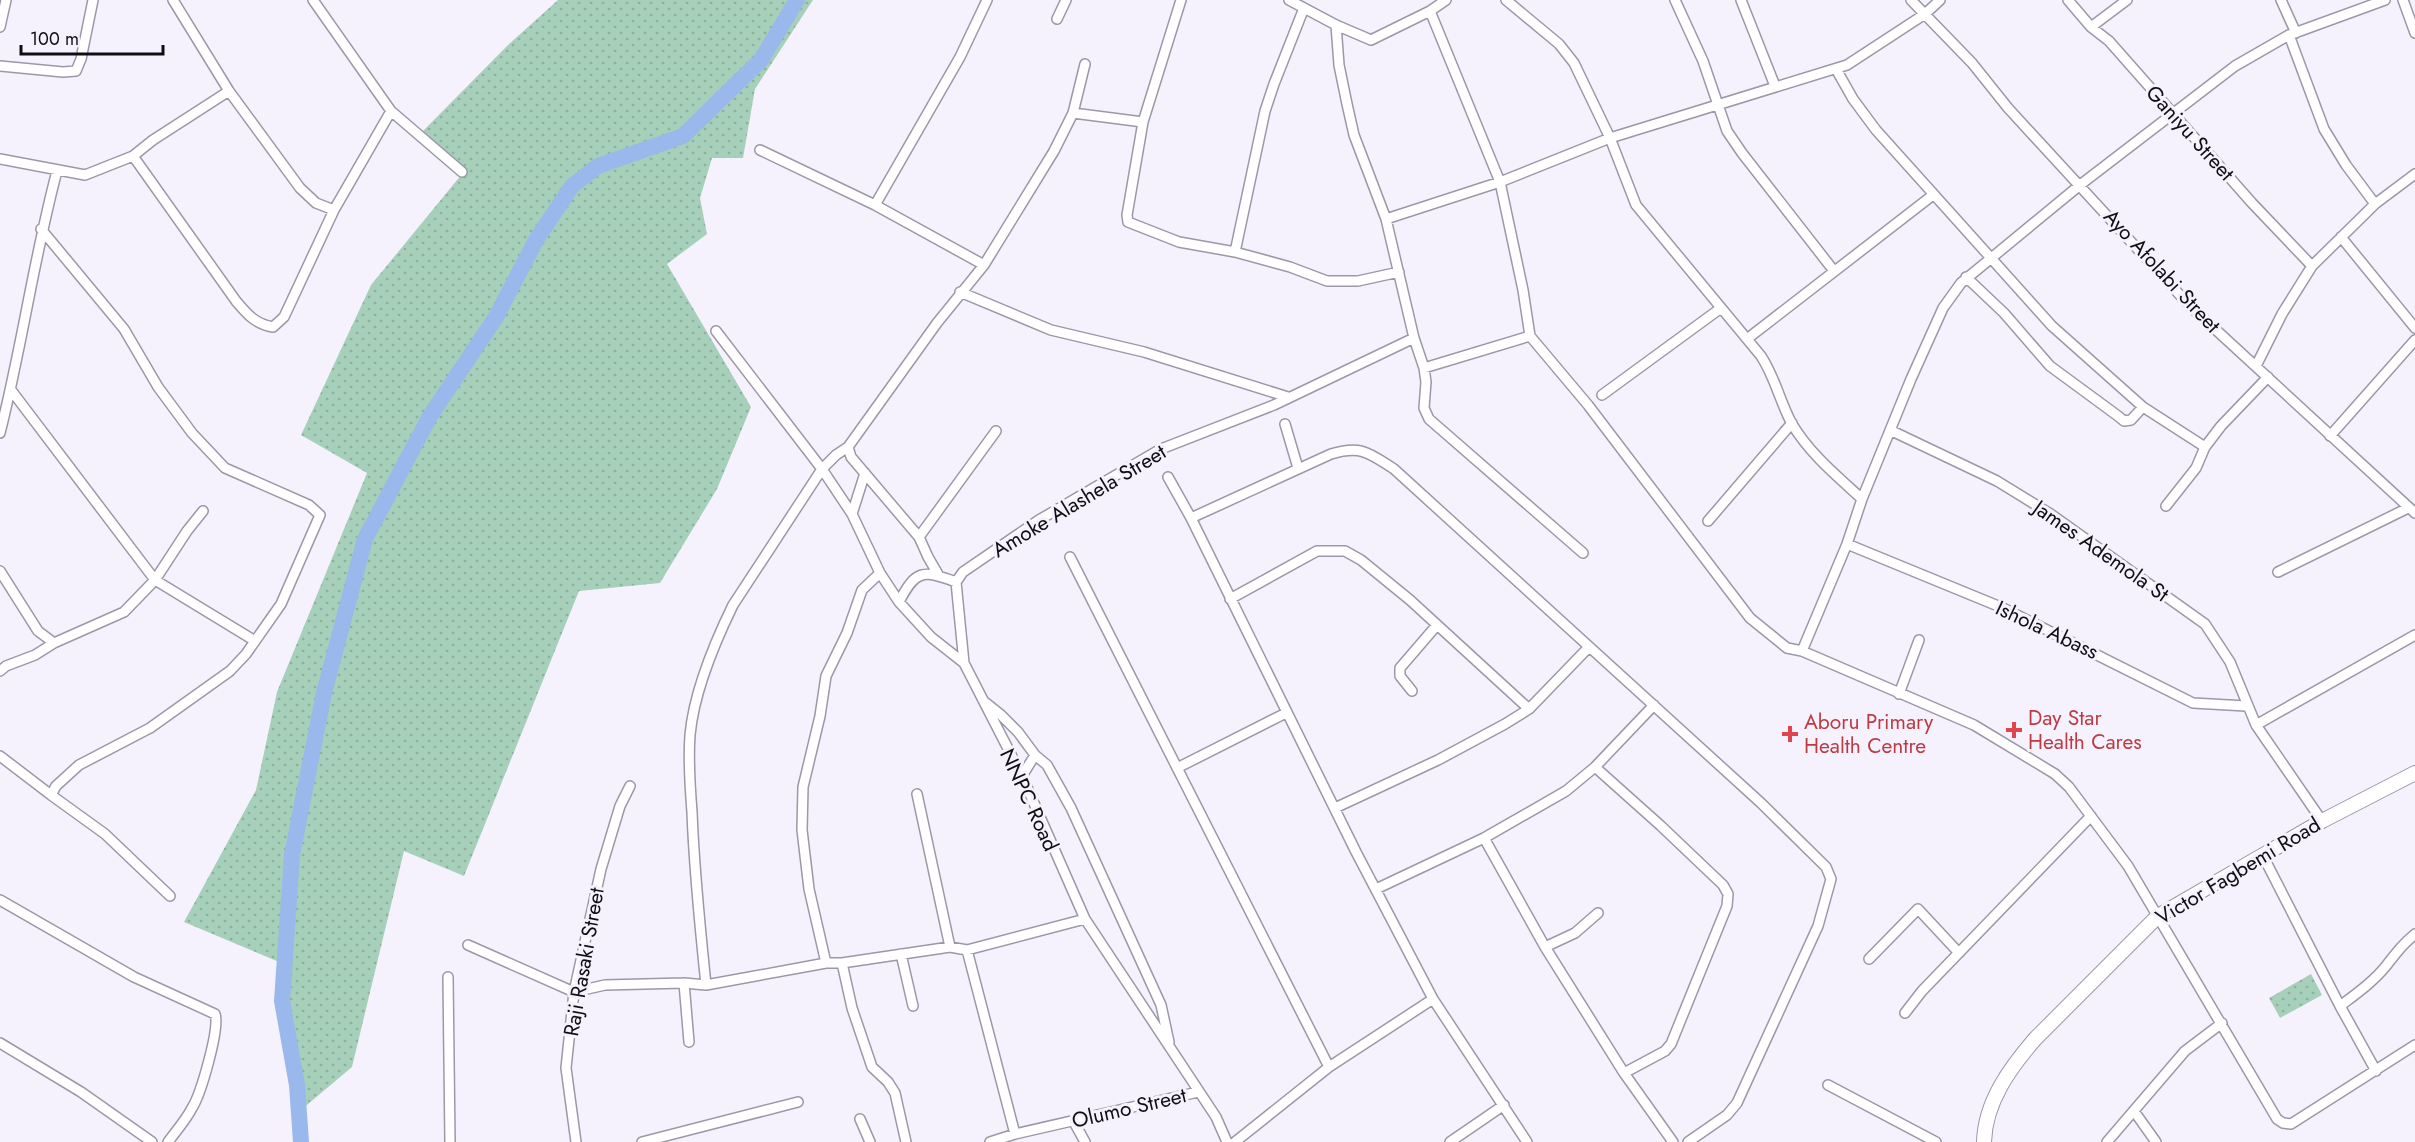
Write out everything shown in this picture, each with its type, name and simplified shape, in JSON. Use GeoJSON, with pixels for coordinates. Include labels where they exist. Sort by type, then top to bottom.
{"type":"FeatureCollection","features":[{"type":"Feature","properties":{"kind":"street"},"geometry":{"type":"LineString","coordinates":[[0,27],[6,0]]}},
{"type":"Feature","properties":{"kind":"street"},"geometry":{"type":"LineString","coordinates":[[0,66],[63,72],[76,71],[81,59],[93,0]]}},
{"type":"Feature","properties":{"kind":"street"},"geometry":{"type":"LineString","coordinates":[[173,0],[229,91],[300,188],[316,203],[334,210]]}},
{"type":"Feature","properties":{"kind":"street"},"geometry":{"type":"LineString","coordinates":[[313,0],[391,111],[462,172]]}},
{"type":"Feature","properties":{"kind":"street"},"geometry":{"type":"LineString","coordinates":[[875,205],[960,57],[987,0]]}},
{"type":"Feature","properties":{"kind":"street"},"geometry":{"type":"LineString","coordinates":[[1057,19],[1066,0]]}},
{"type":"Feature","properties":{"kind":"street"},"geometry":{"type":"LineString","coordinates":[[1180,0],[1143,122],[1127,215],[1128,222],[1179,242],[1235,252],[1290,267],[1327,281],[1358,281],[1399,272]]}},
{"type":"Feature","properties":{"kind":"street"},"geometry":{"type":"LineString","coordinates":[[1288,0],[1371,40],[1430,11],[1446,0]]}},
{"type":"Feature","properties":{"kind":"street"},"geometry":{"type":"LineString","coordinates":[[1506,0],[1559,44],[1574,63],[1610,138],[1636,205],[1768,367],[1792,423],[1817,457],[1862,499]]}},
{"type":"Feature","properties":{"kind":"street"},"geometry":{"type":"LineString","coordinates":[[1675,0],[1703,61],[1720,104],[1727,131],[1834,271]]}},
{"type":"Feature","properties":{"kind":"street"},"geometry":{"type":"LineString","coordinates":[[1740,0],[1775,86]]}},
{"type":"Feature","properties":{"kind":"street","name":"Ayo Afolabi Street"},"geometry":{"type":"LineString","coordinates":[[1911,0],[2190,306],[2411,510]]}},
{"type":"Feature","properties":{"kind":"street"},"geometry":{"type":"LineString","coordinates":[[1386,219],[1500,182],[1610,138],[1847,65],[1925,14],[1940,0]]}},
{"type":"Feature","properties":{"kind":"street","name":"Ganiyu Street"},"geometry":{"type":"LineString","coordinates":[[2068,0],[2091,27],[2109,41],[2312,266]]}},
{"type":"Feature","properties":{"kind":"street"},"geometry":{"type":"LineString","coordinates":[[2091,27],[2127,0]]}},
{"type":"Feature","properties":{"kind":"street"},"geometry":{"type":"LineString","coordinates":[[2281,0],[2324,129],[2346,165],[2375,204]]}},
{"type":"Feature","properties":{"kind":"street"},"geometry":{"type":"LineString","coordinates":[[1802,651],[1847,544],[1862,499],[1892,431],[1911,379],[1949,296],[1966,277],[2080,185],[2235,66],[2293,34],[2385,0]]}},
{"type":"Feature","properties":{"kind":"street"},"geometry":{"type":"LineString","coordinates":[[2403,0],[2414,29]]}},
{"type":"Feature","properties":{"kind":"street"},"geometry":{"type":"LineString","coordinates":[[1235,252],[1266,111],[1302,5]]}},
{"type":"Feature","properties":{"kind":"street"},"geometry":{"type":"LineString","coordinates":[[1430,11],[1500,182],[1523,290],[1530,336],[1588,405],[1750,618],[1787,648],[1802,651],[1974,725],[2039,762],[2069,787],[2128,866],[2277,1119],[2283,1123],[2291,1124],[2415,1045]]}},
{"type":"Feature","properties":{"kind":"street"},"geometry":{"type":"LineString","coordinates":[[1336,25],[1339,65],[1354,135],[1386,219],[1414,338],[1424,368],[1424,408],[1430,419],[1583,553]]}},
{"type":"Feature","properties":{"kind":"street"},"geometry":{"type":"LineString","coordinates":[[706,985],[694,878],[690,734],[696,706],[724,625],[733,606],[822,469],[848,447],[960,292],[984,265],[1054,151],[1074,112],[1084,64]]}},
{"type":"Feature","properties":{"kind":"street"},"geometry":{"type":"LineString","coordinates":[[1836,69],[1864,114],[1933,195],[2052,326],[2143,407],[2205,447]]}},
{"type":"Feature","properties":{"kind":"street"},"geometry":{"type":"LineString","coordinates":[[0,159],[85,175],[134,156],[153,140],[229,91]]}},
{"type":"Feature","properties":{"kind":"street"},"geometry":{"type":"LineString","coordinates":[[134,156],[236,301],[251,318],[262,325],[273,327],[284,316],[334,210],[391,111]]}},
{"type":"Feature","properties":{"kind":"street"},"geometry":{"type":"LineString","coordinates":[[1074,112],[1143,122]]}},
{"type":"Feature","properties":{"kind":"street"},"geometry":{"type":"LineString","coordinates":[[760,150],[875,205],[984,265]]}},
{"type":"Feature","properties":{"kind":"street"},"geometry":{"type":"LineString","coordinates":[[0,433],[11,390],[41,229],[57,171]]}},
{"type":"Feature","properties":{"kind":"street"},"geometry":{"type":"LineString","coordinates":[[2256,366],[2283,314],[2312,266],[2375,204],[2415,174]]}},
{"type":"Feature","properties":{"kind":"street"},"geometry":{"type":"LineString","coordinates":[[1747,339],[1933,195]]}},
{"type":"Feature","properties":{"kind":"street"},"geometry":{"type":"LineString","coordinates":[[41,229],[124,329],[158,387],[192,433],[225,468],[320,512],[319,520],[310,535],[281,604],[230,671],[150,729],[79,765],[56,786],[51,795]]}},
{"type":"Feature","properties":{"kind":"street"},"geometry":{"type":"LineString","coordinates":[[2341,237],[2415,328]]}},
{"type":"Feature","properties":{"kind":"street"},"geometry":{"type":"LineString","coordinates":[[1966,277],[2004,313],[2050,366],[2124,421],[2131,420],[2143,407]]}},
{"type":"Feature","properties":{"kind":"street"},"geometry":{"type":"LineString","coordinates":[[960,292],[1051,330],[1144,352],[1288,398]]}},
{"type":"Feature","properties":{"kind":"street"},"geometry":{"type":"LineString","coordinates":[[1602,395],[1721,308]]}},
{"type":"Feature","properties":{"kind":"street","name":"NNPC Road"},"geometry":{"type":"LineString","coordinates":[[716,331],[822,469],[852,514],[880,573],[899,602],[930,637],[963,663],[1022,776],[1054,854],[1085,919],[1216,1117],[1227,1142]]}},
{"type":"Feature","properties":{"kind":"street"},"geometry":{"type":"LineString","coordinates":[[1424,368],[1530,336]]}},
{"type":"Feature","properties":{"kind":"street","name":"Amoke Alashela Street"},"geometry":{"type":"LineString","coordinates":[[956,582],[963,572],[1040,520],[1161,449],[1288,398],[1414,338]]}},
{"type":"Feature","properties":{"kind":"street"},"geometry":{"type":"LineString","coordinates":[[2330,436],[2415,340]]}},
{"type":"Feature","properties":{"kind":"street"},"geometry":{"type":"LineString","coordinates":[[2166,506],[2196,468],[2205,447],[2221,426],[2268,377]]}},
{"type":"Feature","properties":{"kind":"street"},"geometry":{"type":"LineString","coordinates":[[11,390],[155,580],[255,641]]}},
{"type":"Feature","properties":{"kind":"street"},"geometry":{"type":"LineString","coordinates":[[1708,521],[1792,423]]}},
{"type":"Feature","properties":{"kind":"street"},"geometry":{"type":"LineString","coordinates":[[1285,424],[1298,468]]}},
{"type":"Feature","properties":{"kind":"street"},"geometry":{"type":"LineString","coordinates":[[920,537],[996,431]]}},
{"type":"Feature","properties":{"kind":"street","name":"James Ademola St"},"geometry":{"type":"LineString","coordinates":[[1892,431],[1997,481],[2049,513],[2205,624],[2230,662],[2242,688],[2246,706],[2256,725],[2322,821]]}},
{"type":"Feature","properties":{"kind":"street"},"geometry":{"type":"LineString","coordinates":[[848,447],[851,457],[920,537],[939,576]]}},
{"type":"Feature","properties":{"kind":"street"},"geometry":{"type":"LineString","coordinates":[[1191,518],[1331,454],[1354,448],[1371,454],[1394,469],[1654,705],[1826,867],[1831,879],[1818,926],[1737,1103],[1727,1115],[1688,1142]]}},
{"type":"Feature","properties":{"kind":"street"},"geometry":{"type":"LineString","coordinates":[[852,514],[865,473]]}},
{"type":"Feature","properties":{"kind":"street"},"geometry":{"type":"LineString","coordinates":[[1168,477],[1191,518],[1286,713],[1433,999],[1527,1142]]}},
{"type":"Feature","properties":{"kind":"street"},"geometry":{"type":"LineString","coordinates":[[2278,572],[2411,510]]}},
{"type":"Feature","properties":{"kind":"street"},"geometry":{"type":"LineString","coordinates":[[0,671],[6,666],[35,655],[54,643],[124,612],[155,580],[203,511]]}},
{"type":"Feature","properties":{"kind":"street","name":"Ishola Abass"},"geometry":{"type":"LineString","coordinates":[[1847,544],[2003,608],[2193,703],[2246,706]]}},
{"type":"Feature","properties":{"kind":"street"},"geometry":{"type":"LineString","coordinates":[[1230,599],[1317,551],[1345,551],[1361,560],[1529,708]]}},
{"type":"Feature","properties":{"kind":"street"},"geometry":{"type":"LineString","coordinates":[[1070,557],[1329,1067]]}},
{"type":"Feature","properties":{"kind":"street"},"geometry":{"type":"LineString","coordinates":[[0,571],[38,631],[54,643]]}},
{"type":"Feature","properties":{"kind":"street"},"geometry":{"type":"LineString","coordinates":[[899,602],[909,583],[920,575],[931,572],[956,582],[963,663]]}},
{"type":"Feature","properties":{"kind":"street"},"geometry":{"type":"LineString","coordinates":[[826,963],[809,889],[802,830],[803,787],[820,716],[826,676],[847,633],[862,590],[880,573]]}},
{"type":"Feature","properties":{"kind":"street"},"geometry":{"type":"LineString","coordinates":[[1412,691],[1400,676],[1400,668],[1437,625]]}},
{"type":"Feature","properties":{"kind":"street"},"geometry":{"type":"LineString","coordinates":[[2256,725],[2415,636]]}},
{"type":"Feature","properties":{"kind":"street"},"geometry":{"type":"LineString","coordinates":[[1899,694],[1919,640]]}},
{"type":"Feature","properties":{"kind":"street"},"geometry":{"type":"LineString","coordinates":[[1335,808],[1438,760],[1529,708],[1590,647]]}},
{"type":"Feature","properties":{"kind":"street"},"geometry":{"type":"LineString","coordinates":[[984,702],[1018,732],[1035,755],[1047,765],[1071,808],[1161,1005],[1171,1049]]}},
{"type":"Feature","properties":{"kind":"street"},"geometry":{"type":"LineString","coordinates":[[1376,889],[1484,838],[1566,791],[1595,768],[1654,705]]}},
{"type":"Feature","properties":{"kind":"street"},"geometry":{"type":"LineString","coordinates":[[1177,768],[1286,713]]}},
{"type":"Feature","properties":{"kind":"street"},"geometry":{"type":"LineString","coordinates":[[1022,776],[1035,755]]}},
{"type":"Feature","properties":{"kind":"street"},"geometry":{"type":"LineString","coordinates":[[0,756],[105,834],[170,896]]}},
{"type":"Feature","properties":{"kind":"street"},"geometry":{"type":"LineString","coordinates":[[1595,768],[1661,826],[1723,885],[1728,894],[1727,906],[1671,1044],[1665,1051],[1624,1072]]}},
{"type":"Feature","properties":{"kind":"street","name":"Victor Fagbemi Road"},"geometry":{"type":"LineString","coordinates":[[1984,1142],[1991,1106],[2016,1062],[2158,916],[2262,854],[2415,772]]}},
{"type":"Feature","properties":{"kind":"street","name":"Raji Rasaki Street"},"geometry":{"type":"LineString","coordinates":[[576,1142],[566,1068],[574,992],[604,860],[620,806],[630,786]]}},
{"type":"Feature","properties":{"kind":"street"},"geometry":{"type":"LineString","coordinates":[[917,794],[950,947]]}},
{"type":"Feature","properties":{"kind":"street"},"geometry":{"type":"LineString","coordinates":[[1905,1012],[2091,816]]}},
{"type":"Feature","properties":{"kind":"street"},"geometry":{"type":"LineString","coordinates":[[1484,838],[1545,947],[1624,1072],[1673,1142]]}},
{"type":"Feature","properties":{"kind":"street"},"geometry":{"type":"LineString","coordinates":[[2262,854],[2376,1071]]}},
{"type":"Feature","properties":{"kind":"street"},"geometry":{"type":"LineString","coordinates":[[0,900],[114,967],[215,1014],[217,1020],[212,1049],[194,1106],[168,1142]]}},
{"type":"Feature","properties":{"kind":"street"},"geometry":{"type":"LineString","coordinates":[[1869,959],[1910,914],[1918,909],[1959,953]]}},
{"type":"Feature","properties":{"kind":"street"},"geometry":{"type":"LineString","coordinates":[[1545,947],[1575,933],[1598,913]]}},
{"type":"Feature","properties":{"kind":"street"},"geometry":{"type":"LineString","coordinates":[[468,945],[574,992],[605,985],[684,983],[706,985],[826,963],[842,963],[950,947],[967,950],[1085,919]]}},
{"type":"Feature","properties":{"kind":"street"},"geometry":{"type":"LineString","coordinates":[[2340,1006],[2387,966],[2398,949],[2415,934]]}},
{"type":"Feature","properties":{"kind":"street"},"geometry":{"type":"LineString","coordinates":[[967,950],[1015,1134]]}},
{"type":"Feature","properties":{"kind":"street"},"geometry":{"type":"LineString","coordinates":[[902,954],[914,1006]]}},
{"type":"Feature","properties":{"kind":"street"},"geometry":{"type":"LineString","coordinates":[[842,963],[852,1008],[872,1067],[888,1082],[895,1093],[906,1142]]}},
{"type":"Feature","properties":{"kind":"street"},"geometry":{"type":"LineString","coordinates":[[448,977],[450,1142]]}},
{"type":"Feature","properties":{"kind":"street"},"geometry":{"type":"LineString","coordinates":[[684,983],[689,1042]]}},
{"type":"Feature","properties":{"kind":"street"},"geometry":{"type":"LineString","coordinates":[[1235,1142],[1329,1067],[1433,999]]}},
{"type":"Feature","properties":{"kind":"street"},"geometry":{"type":"LineString","coordinates":[[2107,1142],[2185,1052],[2222,1023]]}},
{"type":"Feature","properties":{"kind":"street"},"geometry":{"type":"LineString","coordinates":[[0,1043],[81,1092],[152,1142]]}},
{"type":"Feature","properties":{"kind":"street"},"geometry":{"type":"LineString","coordinates":[[1828,1085],[1936,1142]]}},
{"type":"Feature","properties":{"kind":"street","name":"Olumo Street"},"geometry":{"type":"LineString","coordinates":[[990,1142],[1015,1134],[1198,1092]]}},
{"type":"Feature","properties":{"kind":"street"},"geometry":{"type":"LineString","coordinates":[[642,1142],[798,1102]]}},
{"type":"Feature","properties":{"kind":"street"},"geometry":{"type":"LineString","coordinates":[[1450,1142],[1504,1105]]}},
{"type":"Feature","properties":{"kind":"street"},"geometry":{"type":"LineString","coordinates":[[2134,1111],[2156,1142]]}},
{"type":"Feature","properties":{"kind":"street"},"geometry":{"type":"LineString","coordinates":[[861,1119],[870,1142]]}},
{"type":"Feature","properties":{"kind":"street"},"geometry":{"type":"LineString","coordinates":[[1074,1122],[1085,1142]]}},
{"type":"Feature","properties":{"kind":"green space"},"geometry":{"type":"Polygon","coordinates":[[[558,0],[813,0],[755,89],[743,158],[712,158],[700,198],[707,234],[667,264],[751,407],[717,489],[660,583],[579,591],[464,876],[404,851],[352,1067],[295,1115],[284,964],[184,922],[256,790],[277,692],[367,473],[301,435],[371,285],[462,174],[423,131],[507,46],[558,0]]]}},
{"type":"Feature","properties":{"kind":"green space"},"geometry":{"type":"Polygon","coordinates":[[[2311,974],[2322,995],[2280,1018],[2269,998],[2311,974]]]}},
{"type":"Feature","properties":{"kind":"waterway"},"geometry":{"type":"LineString","coordinates":[[301,1142],[297,1085],[282,1001],[292,855],[324,693],[365,539],[430,416],[496,317],[536,240],[572,186],[598,166],[683,136],[761,60],[797,0]]}},
{"type":"Feature","properties":{"kind":"place","name":"Day Star Health Cares"},"geometry":{"type":"Point","coordinates":[2014,730]}},
{"type":"Feature","properties":{"kind":"place","name":"Aboru Primary Health Centre"},"geometry":{"type":"Point","coordinates":[1790,734]}}]}
